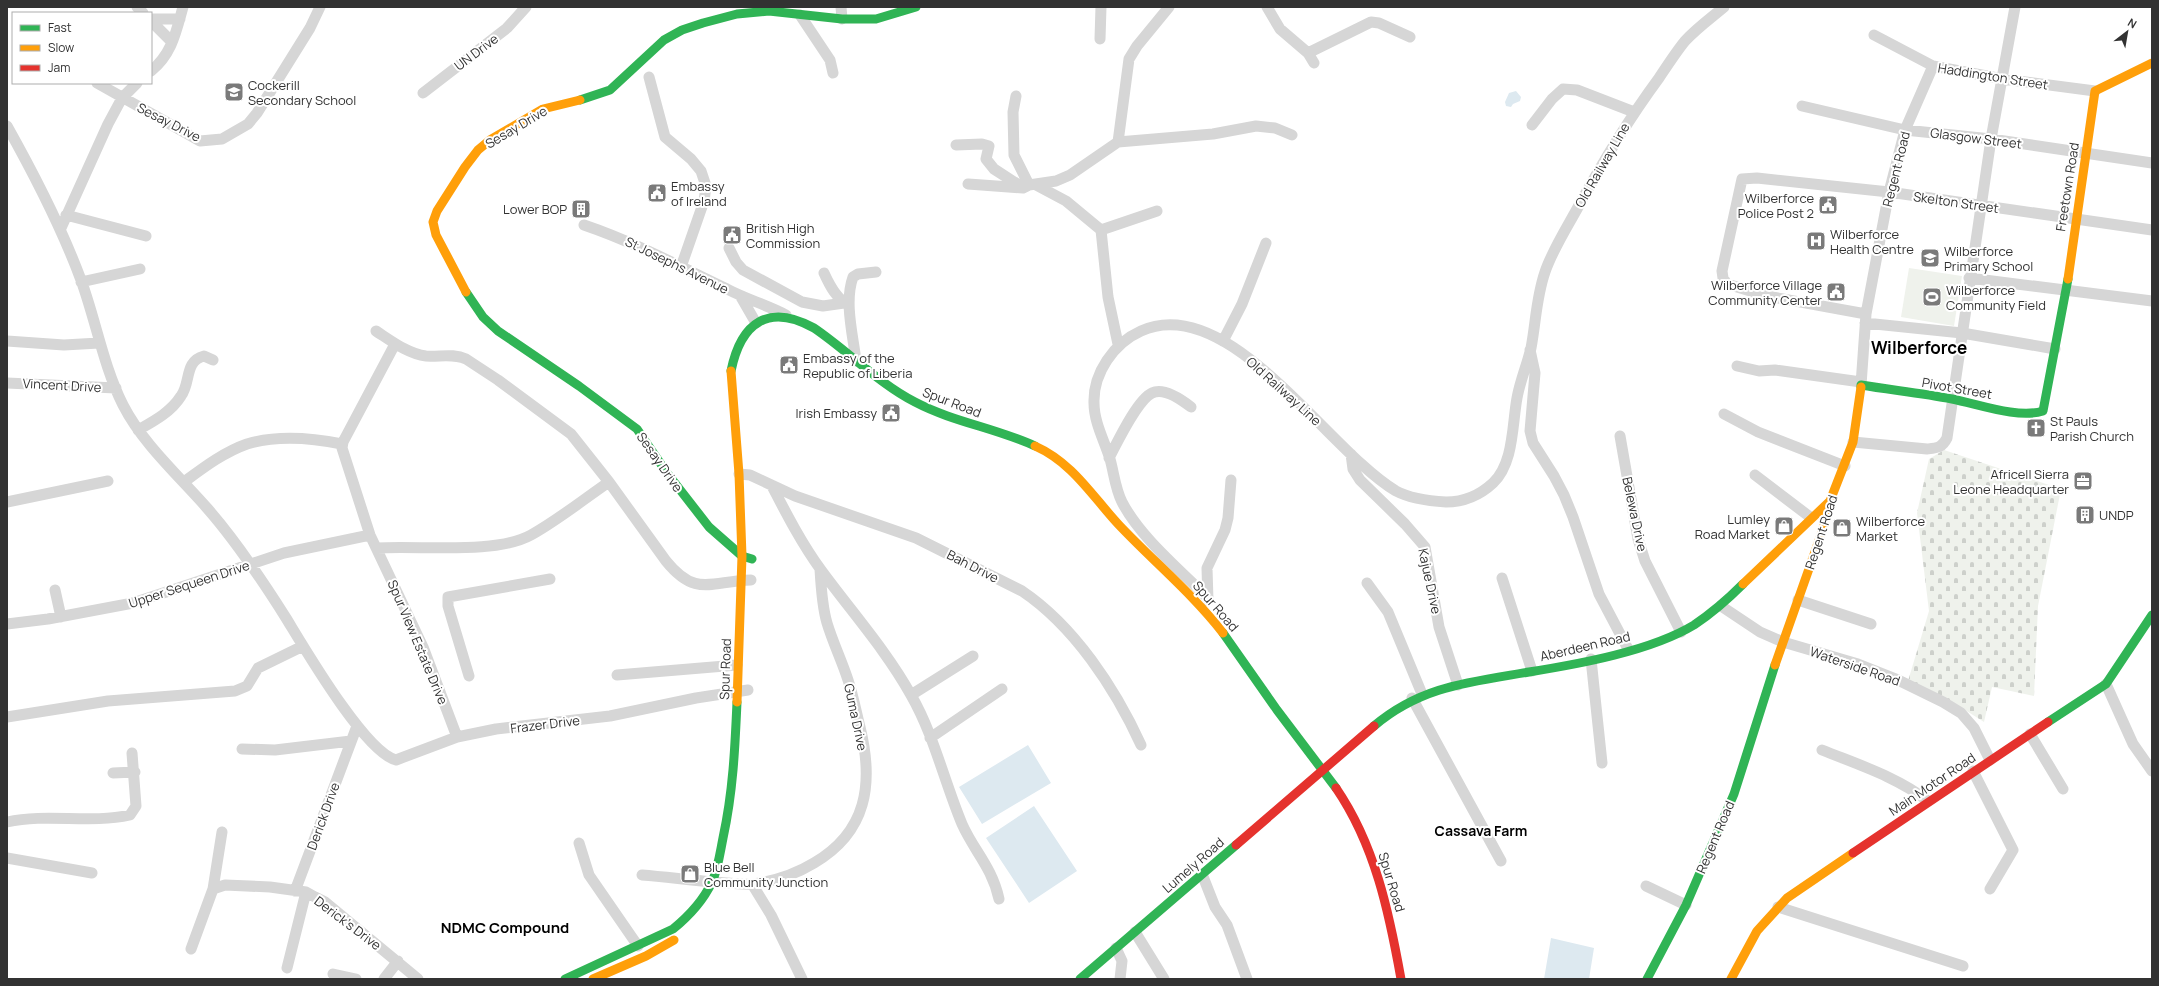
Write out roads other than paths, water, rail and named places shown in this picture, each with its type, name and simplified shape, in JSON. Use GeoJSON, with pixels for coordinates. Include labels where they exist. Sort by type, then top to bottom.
{"type":"FeatureCollection","features":[{"type":"Feature","properties":{"kind":"street"},"geometry":{"type":"LineString","coordinates":[[152,70],[162,62],[172,42],[183,7]]}},
{"type":"Feature","properties":{"kind":"street","name":"Sesay Drive"},"geometry":{"type":"LineString","coordinates":[[99,84],[200,141],[222,139],[248,124],[257,113],[310,28],[320,7]]}},
{"type":"Feature","properties":{"kind":"street","name":"UN Drive"},"geometry":{"type":"LineString","coordinates":[[423,93],[506,28],[526,7]]}},
{"type":"Feature","properties":{"kind":"street"},"geometry":{"type":"LineString","coordinates":[[841,7],[842,19]]}},
{"type":"Feature","properties":{"kind":"street","name":"Sesay Drive"},"geometry":{"type":"LineString","coordinates":[[750,571],[742,556],[709,527],[689,504],[637,429],[580,386],[498,330],[483,317],[471,301],[443,252],[436,235],[434,222],[437,211],[465,167],[478,150],[490,140],[543,109],[599,95],[610,90],[664,40],[682,30],[737,14],[769,11],[842,19],[876,19],[916,7]]}},
{"type":"Feature","properties":{"kind":"street"},"geometry":{"type":"LineString","coordinates":[[1100,39],[1102,7]]}},
{"type":"Feature","properties":{"kind":"street"},"geometry":{"type":"LineString","coordinates":[[1118,142],[1129,59],[1136,46],[1170,7]]}},
{"type":"Feature","properties":{"kind":"street"},"geometry":{"type":"LineString","coordinates":[[1267,7],[1280,29],[1308,53],[1314,63]]}},
{"type":"Feature","properties":{"kind":"street","name":"Old Railway Line"},"geometry":{"type":"LineString","coordinates":[[1118,344],[1140,331],[1159,325],[1175,323],[1193,327],[1224,341],[1270,375],[1351,454],[1397,491],[1414,498],[1435,502],[1457,502],[1470,498],[1495,482],[1503,468],[1509,449],[1522,376],[1530,350],[1536,302],[1546,268],[1604,159],[1634,112],[1685,41],[1724,7]]}},
{"type":"Feature","properties":{"kind":"street"},"geometry":{"type":"LineString","coordinates":[[1853,442],[1927,449],[1938,448],[1944,444],[1947,438],[1969,278],[1991,139],[2015,7]]}},
{"type":"Feature","properties":{"kind":"street"},"geometry":{"type":"LineString","coordinates":[[800,15],[830,60],[833,73]]}},
{"type":"Feature","properties":{"kind":"street"},"geometry":{"type":"LineString","coordinates":[[152,20],[180,19]]}},
{"type":"Feature","properties":{"kind":"street"},"geometry":{"type":"LineString","coordinates":[[152,21],[172,42]]}},
{"type":"Feature","properties":{"kind":"street"},"geometry":{"type":"LineString","coordinates":[[1308,53],[1371,22],[1379,23],[1410,37]]}},
{"type":"Feature","properties":{"kind":"street","name":"Haddington Street"},"geometry":{"type":"LineString","coordinates":[[1874,35],[1932,66],[2003,79],[2095,91]]}},
{"type":"Feature","properties":{"kind":"street"},"geometry":{"type":"LineString","coordinates":[[2095,91],[2152,62]]}},
{"type":"Feature","properties":{"kind":"street","name":"Regent Road"},"geometry":{"type":"LineString","coordinates":[[1647,979],[1686,906],[1734,794],[1783,642],[1822,532],[1830,501],[1845,466],[1853,442],[1861,383],[1865,318],[1889,192],[1905,130],[1932,66]]}},
{"type":"Feature","properties":{"kind":"street"},"geometry":{"type":"LineString","coordinates":[[648,77],[666,137],[691,159],[700,171],[706,186],[704,201],[681,267]]}},
{"type":"Feature","properties":{"kind":"street"},"geometry":{"type":"LineString","coordinates":[[61,228],[122,98],[136,84]]}},
{"type":"Feature","properties":{"kind":"street"},"geometry":{"type":"LineString","coordinates":[[1532,125],[1552,99],[1563,89],[1578,90],[1634,112]]}},
{"type":"Feature","properties":{"kind":"street","name":"Freetown Road"},"geometry":{"type":"LineString","coordinates":[[2045,406],[2066,291],[2075,218],[2095,91]]}},
{"type":"Feature","properties":{"kind":"street"},"geometry":{"type":"LineString","coordinates":[[1016,96],[1013,112],[1014,155],[1029,186]]}},
{"type":"Feature","properties":{"kind":"street","name":"Glasgow Street"},"geometry":{"type":"LineString","coordinates":[[1802,106],[1905,130],[1991,139],[2152,163]]}},
{"type":"Feature","properties":{"kind":"street","name":"Frazer Drive"},"geometry":{"type":"LineString","coordinates":[[7,126],[61,228],[82,282],[105,360],[116,388],[138,430],[184,482],[252,564],[303,646],[357,726],[381,753],[396,760],[457,737],[496,730],[610,716],[696,698],[746,690]]}},
{"type":"Feature","properties":{"kind":"street"},"geometry":{"type":"LineString","coordinates":[[968,184],[1029,186],[1056,181],[1070,175],[1118,142],[1213,134],[1256,126],[1275,128],[1292,135]]}},
{"type":"Feature","properties":{"kind":"street"},"geometry":{"type":"LineString","coordinates":[[956,144],[982,144],[989,146],[986,160],[994,169],[1029,186],[1066,201],[1101,230],[1108,297],[1118,344],[1098,380],[1094,402],[1096,420],[1122,502],[1134,520],[1154,544],[1208,598]]}},
{"type":"Feature","properties":{"kind":"street","name":"Skelton Street"},"geometry":{"type":"LineString","coordinates":[[1865,318],[1734,288],[1727,284],[1723,278],[1722,271],[1742,179],[1757,178],[1889,192],[2152,230]]}},
{"type":"Feature","properties":{"kind":"street"},"geometry":{"type":"LineString","coordinates":[[1101,230],[1157,211]]}},
{"type":"Feature","properties":{"kind":"street"},"geometry":{"type":"LineString","coordinates":[[66,215],[146,236]]}},
{"type":"Feature","properties":{"kind":"street","name":"St Josephs Avenue"},"geometry":{"type":"LineString","coordinates":[[584,225],[624,239],[741,296],[756,324]]}},
{"type":"Feature","properties":{"kind":"street"},"geometry":{"type":"LineString","coordinates":[[1224,341],[1242,304],[1266,243]]}},
{"type":"Feature","properties":{"kind":"street"},"geometry":{"type":"LineString","coordinates":[[729,248],[736,262],[744,270],[802,302],[823,306],[847,304]]}},
{"type":"Feature","properties":{"kind":"street"},"geometry":{"type":"LineString","coordinates":[[82,282],[140,269]]}},
{"type":"Feature","properties":{"kind":"street"},"geometry":{"type":"LineString","coordinates":[[856,361],[847,304],[853,277],[858,274],[876,272]]}},
{"type":"Feature","properties":{"kind":"street"},"geometry":{"type":"LineString","coordinates":[[824,273],[830,284],[847,304]]}},
{"type":"Feature","properties":{"kind":"street"},"geometry":{"type":"LineString","coordinates":[[1969,278],[2152,301]]}},
{"type":"Feature","properties":{"kind":"street"},"geometry":{"type":"LineString","coordinates":[[741,296],[761,303],[786,316]]}},
{"type":"Feature","properties":{"kind":"street","name":"Spur Road"},"geometry":{"type":"LineString","coordinates":[[718,894],[746,690],[737,665],[744,648],[750,571],[742,556],[747,475],[736,433],[731,372],[737,346],[744,334],[756,324],[768,318],[786,316],[809,324],[880,381],[906,398],[934,411],[1030,443],[1061,460],[1078,476],[1127,533],[1209,616],[1323,771],[1356,821],[1369,850],[1381,883],[1396,949],[1401,979]]}},
{"type":"Feature","properties":{"kind":"street"},"geometry":{"type":"LineString","coordinates":[[1865,318],[2055,349]]}},
{"type":"Feature","properties":{"kind":"street"},"geometry":{"type":"LineString","coordinates":[[781,327],[797,329],[815,341]]}},
{"type":"Feature","properties":{"kind":"street"},"geometry":{"type":"LineString","coordinates":[[376,331],[395,344],[415,353],[426,356],[458,356],[472,363],[557,423],[584,448],[676,573],[690,583],[703,585],[750,571]]}},
{"type":"Feature","properties":{"kind":"street"},"geometry":{"type":"LineString","coordinates":[[7,341],[64,344],[99,343]]}},
{"type":"Feature","properties":{"kind":"street"},"geometry":{"type":"LineString","coordinates":[[744,359],[752,342]]}},
{"type":"Feature","properties":{"kind":"street"},"geometry":{"type":"LineString","coordinates":[[184,482],[211,463],[248,444],[295,439],[320,440],[342,444],[395,344]]}},
{"type":"Feature","properties":{"kind":"street","name":"Old Railway Line"},"geometry":{"type":"LineString","coordinates":[[1530,350],[1535,373],[1530,431],[1533,443],[1564,495],[1599,594],[1628,649]]}},
{"type":"Feature","properties":{"kind":"street"},"geometry":{"type":"LineString","coordinates":[[138,430],[161,417],[179,400],[185,389],[190,369],[198,358],[204,356],[213,360]]}},
{"type":"Feature","properties":{"kind":"street"},"geometry":{"type":"LineString","coordinates":[[1737,366],[1758,371],[1775,370],[1861,383]]}},
{"type":"Feature","properties":{"kind":"street","name":"Vincent Drive"},"geometry":{"type":"LineString","coordinates":[[7,382],[116,388]]}},
{"type":"Feature","properties":{"kind":"street","name":"Pivot Street"},"geometry":{"type":"LineString","coordinates":[[1861,383],[1952,399],[2013,412],[2037,413],[2043,410],[2045,406]]}},
{"type":"Feature","properties":{"kind":"street"},"geometry":{"type":"LineString","coordinates":[[736,433],[745,429],[742,388]]}},
{"type":"Feature","properties":{"kind":"street"},"geometry":{"type":"LineString","coordinates":[[1109,458],[1134,413],[1144,400],[1152,393],[1162,392],[1192,407]]}},
{"type":"Feature","properties":{"kind":"street"},"geometry":{"type":"LineString","coordinates":[[1724,414],[1758,432],[1845,466]]}},
{"type":"Feature","properties":{"kind":"street","name":"Belewa Drive"},"geometry":{"type":"LineString","coordinates":[[1620,436],[1638,539],[1645,561],[1682,632]]}},
{"type":"Feature","properties":{"kind":"street"},"geometry":{"type":"LineString","coordinates":[[1030,443],[1029,454],[1050,464],[1063,475],[1120,539],[1160,579]]}},
{"type":"Feature","properties":{"kind":"street","name":"Spur View Estate Drive"},"geometry":{"type":"LineString","coordinates":[[342,444],[344,457],[370,535],[423,647],[457,737]]}},
{"type":"Feature","properties":{"kind":"street","name":"Kajue Drive"},"geometry":{"type":"LineString","coordinates":[[1351,454],[1353,468],[1360,480],[1405,524],[1425,547],[1440,627],[1458,685]]}},
{"type":"Feature","properties":{"kind":"street","name":"Bah Drive"},"geometry":{"type":"LineString","coordinates":[[747,475],[772,486],[916,538],[997,578],[1038,602],[1066,629],[1107,684],[1119,701],[1141,745]]}},
{"type":"Feature","properties":{"kind":"street"},"geometry":{"type":"LineString","coordinates":[[1755,475],[1810,517]]}},
{"type":"Feature","properties":{"kind":"street"},"geometry":{"type":"LineString","coordinates":[[1209,616],[1207,568],[1225,530],[1228,518],[1231,480]]}},
{"type":"Feature","properties":{"kind":"street"},"geometry":{"type":"LineString","coordinates":[[7,502],[108,481]]}},
{"type":"Feature","properties":{"kind":"street"},"geometry":{"type":"LineString","coordinates":[[377,548],[475,547],[508,543],[530,536],[609,482]]}},
{"type":"Feature","properties":{"kind":"street"},"geometry":{"type":"LineString","coordinates":[[772,486],[800,538],[820,569],[865,628],[911,695],[930,738],[963,826],[991,872],[999,899]]}},
{"type":"Feature","properties":{"kind":"street","name":"Aberdeen Road"},"geometry":{"type":"LineString","coordinates":[[1323,771],[1370,728],[1417,696],[1458,685],[1591,659],[1682,632],[1696,625],[1721,606],[1810,517],[1830,501]]}},
{"type":"Feature","properties":{"kind":"street","name":"Upper Sequeen Drive"},"geometry":{"type":"LineString","coordinates":[[7,624],[61,617],[133,603],[284,553],[370,535]]}},
{"type":"Feature","properties":{"kind":"street","name":"Guma Drive"},"geometry":{"type":"LineString","coordinates":[[642,874],[752,884],[769,881],[803,870],[831,853],[852,830],[863,807],[865,772],[861,729],[848,680],[827,623],[821,594],[820,569]]}},
{"type":"Feature","properties":{"kind":"street"},"geometry":{"type":"LineString","coordinates":[[469,676],[448,606],[448,597],[550,578]]}},
{"type":"Feature","properties":{"kind":"street"},"geometry":{"type":"LineString","coordinates":[[1502,578],[1532,671]]}},
{"type":"Feature","properties":{"kind":"street"},"geometry":{"type":"LineString","coordinates":[[1367,583],[1388,612],[1417,696],[1501,861]]}},
{"type":"Feature","properties":{"kind":"street"},"geometry":{"type":"LineString","coordinates":[[55,590],[61,617]]}},
{"type":"Feature","properties":{"kind":"street"},"geometry":{"type":"LineString","coordinates":[[1798,600],[1871,624]]}},
{"type":"Feature","properties":{"kind":"street","name":"Waterside Road"},"geometry":{"type":"LineString","coordinates":[[1721,606],[1760,632],[1783,642],[1858,664],[1896,679],[1943,702],[1961,713],[1974,728],[1990,760]]}},
{"type":"Feature","properties":{"kind":"street","name":"Main Motor Road"},"geometry":{"type":"LineString","coordinates":[[1731,979],[1757,930],[1778,907],[1796,891],[1928,801],[2106,684],[2152,615]]}},
{"type":"Feature","properties":{"kind":"street"},"geometry":{"type":"LineString","coordinates":[[7,717],[108,701],[234,691],[247,686],[258,668],[303,646]]}},
{"type":"Feature","properties":{"kind":"street"},"geometry":{"type":"LineString","coordinates":[[911,695],[973,656]]}},
{"type":"Feature","properties":{"kind":"street"},"geometry":{"type":"LineString","coordinates":[[1591,659],[1602,763]]}},
{"type":"Feature","properties":{"kind":"street"},"geometry":{"type":"LineString","coordinates":[[617,675],[737,665]]}},
{"type":"Feature","properties":{"kind":"street"},"geometry":{"type":"LineString","coordinates":[[2106,684],[2133,744],[2152,770]]}},
{"type":"Feature","properties":{"kind":"street"},"geometry":{"type":"LineString","coordinates":[[930,738],[1002,689]]}},
{"type":"Feature","properties":{"kind":"street","name":"Derick Drive"},"geometry":{"type":"LineString","coordinates":[[287,968],[300,892],[357,726]]}},
{"type":"Feature","properties":{"kind":"street"},"geometry":{"type":"LineString","coordinates":[[2030,734],[2063,789]]}},
{"type":"Feature","properties":{"kind":"street"},"geometry":{"type":"LineString","coordinates":[[242,749],[275,750],[351,740]]}},
{"type":"Feature","properties":{"kind":"street"},"geometry":{"type":"LineString","coordinates":[[1822,750],[1879,772],[1915,791],[1928,801]]}},
{"type":"Feature","properties":{"kind":"street"},"geometry":{"type":"LineString","coordinates":[[7,822],[30,819],[103,819],[130,816],[136,806],[135,772],[132,753]]}},
{"type":"Feature","properties":{"kind":"street"},"geometry":{"type":"LineString","coordinates":[[735,762],[746,763]]}},
{"type":"Feature","properties":{"kind":"street","name":"Lumely Road"},"geometry":{"type":"LineString","coordinates":[[1080,979],[1323,771]]}},
{"type":"Feature","properties":{"kind":"street"},"geometry":{"type":"LineString","coordinates":[[1973,771],[2013,850],[1990,889]]}},
{"type":"Feature","properties":{"kind":"street"},"geometry":{"type":"LineString","coordinates":[[113,773],[135,772]]}},
{"type":"Feature","properties":{"kind":"street","name":"Spur Road"},"geometry":{"type":"LineString","coordinates":[[1349,829],[1360,853],[1372,893]]}},
{"type":"Feature","properties":{"kind":"street"},"geometry":{"type":"LineString","coordinates":[[191,949],[213,889],[222,832]]}},
{"type":"Feature","properties":{"kind":"street"},"geometry":{"type":"LineString","coordinates":[[579,843],[589,875],[638,946]]}},
{"type":"Feature","properties":{"kind":"street"},"geometry":{"type":"LineString","coordinates":[[7,858],[92,873]]}},
{"type":"Feature","properties":{"kind":"street"},"geometry":{"type":"LineString","coordinates":[[1202,874],[1215,907],[1227,925],[1247,979]]}},
{"type":"Feature","properties":{"kind":"street","name":"Spur Road"},"geometry":{"type":"LineString","coordinates":[[565,979],[673,929],[688,917],[720,880]]}},
{"type":"Feature","properties":{"kind":"street"},"geometry":{"type":"LineString","coordinates":[[752,884],[772,915],[802,979]]}},
{"type":"Feature","properties":{"kind":"street","name":"Derick's Drive"},"geometry":{"type":"LineString","coordinates":[[213,889],[234,885],[300,892],[325,902],[418,979]]}},
{"type":"Feature","properties":{"kind":"street"},"geometry":{"type":"LineString","coordinates":[[1646,886],[1686,906]]}},
{"type":"Feature","properties":{"kind":"street"},"geometry":{"type":"LineString","coordinates":[[1778,907],[1963,966]]}},
{"type":"Feature","properties":{"kind":"street"},"geometry":{"type":"LineString","coordinates":[[1135,932],[1164,979]]}},
{"type":"Feature","properties":{"kind":"street"},"geometry":{"type":"LineString","coordinates":[[593,979],[646,956],[684,933]]}},
{"type":"Feature","properties":{"kind":"street"},"geometry":{"type":"LineString","coordinates":[[1116,948],[1122,961],[1120,979]]}},
{"type":"Feature","properties":{"kind":"street"},"geometry":{"type":"LineString","coordinates":[[1386,950],[1396,949]]}},
{"type":"Feature","properties":{"kind":"street"},"geometry":{"type":"LineString","coordinates":[[384,979],[398,961]]}},
{"type":"Feature","properties":{"kind":"street"},"geometry":{"type":"LineString","coordinates":[[333,974],[356,979]]}},
{"type":"Feature","properties":{"kind":"place","name":"Cockerill Secondary School"},"geometry":{"type":"Point","coordinates":[234,92]}},
{"type":"Feature","properties":{"kind":"place","name":"Embassy of Ireland"},"geometry":{"type":"Point","coordinates":[657,193]}},
{"type":"Feature","properties":{"kind":"place","name":"Wilberforce Police Post 2"},"geometry":{"type":"Point","coordinates":[1828,205]}},
{"type":"Feature","properties":{"kind":"place","name":"Lower BOP"},"geometry":{"type":"Point","coordinates":[581,209]}},
{"type":"Feature","properties":{"kind":"place","name":"British High Commission"},"geometry":{"type":"Point","coordinates":[732,235]}},
{"type":"Feature","properties":{"kind":"place","name":"Wilberforce Health Centre"},"geometry":{"type":"Point","coordinates":[1816,241]}},
{"type":"Feature","properties":{"kind":"place","name":"Wilberforce Primary School"},"geometry":{"type":"Point","coordinates":[1930,258]}},
{"type":"Feature","properties":{"kind":"place","name":"Wilberforce Village Community Center"},"geometry":{"type":"Point","coordinates":[1836,292]}},
{"type":"Feature","properties":{"kind":"place","name":"Wilberforce Community Field"},"geometry":{"type":"Point","coordinates":[1932,297]}},
{"type":"Feature","properties":{"kind":"place","name":"Embassy of the Republic of Liberia"},"geometry":{"type":"Point","coordinates":[789,365]}},
{"type":"Feature","properties":{"kind":"place","name":"Irish Embassy"},"geometry":{"type":"Point","coordinates":[891,413]}},
{"type":"Feature","properties":{"kind":"place","name":"St Pauls Parish Church"},"geometry":{"type":"Point","coordinates":[2036,428]}},
{"type":"Feature","properties":{"kind":"place","name":"Africell Sierra Leone Headquarter"},"geometry":{"type":"Point","coordinates":[2083,481]}},
{"type":"Feature","properties":{"kind":"place","name":"UNDP"},"geometry":{"type":"Point","coordinates":[2085,515]}},
{"type":"Feature","properties":{"kind":"place","name":"Lumley Road Market"},"geometry":{"type":"Point","coordinates":[1784,526]}},
{"type":"Feature","properties":{"kind":"place","name":"Wilberforce Market"},"geometry":{"type":"Point","coordinates":[1842,528]}},
{"type":"Feature","properties":{"kind":"place","name":"Blue Bell Community Junction"},"geometry":{"type":"Point","coordinates":[690,874]}},
{"type":"Feature","properties":{"kind":"district","name":"Wilberforce"},"geometry":{"type":"Point","coordinates":[1919,347]}},
{"type":"Feature","properties":{"kind":"district","name":"Cassava Farm"},"geometry":{"type":"Point","coordinates":[1481,830]}},
{"type":"Feature","properties":{"kind":"district","name":"NDMC Compound"},"geometry":{"type":"Point","coordinates":[505,927]}}]}
